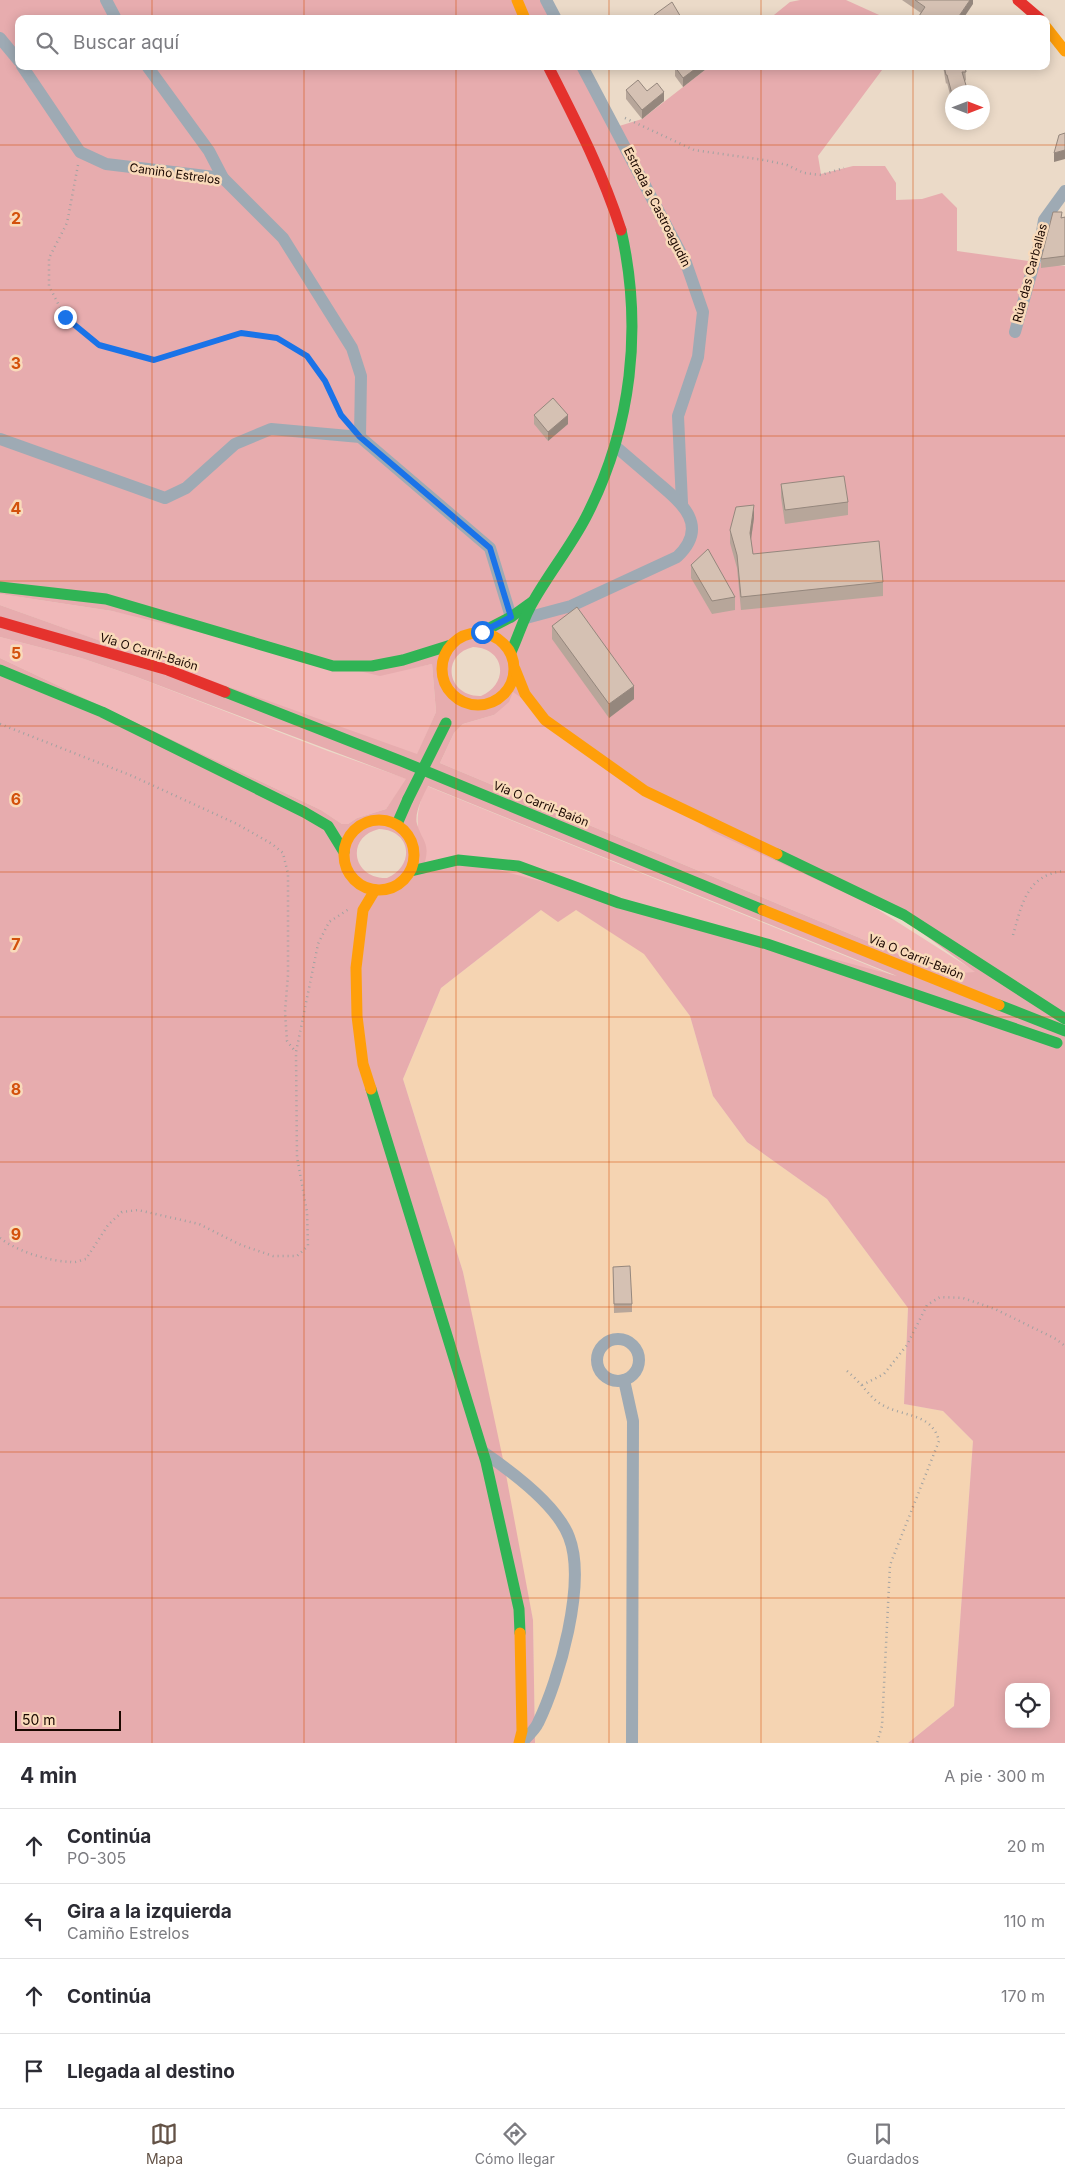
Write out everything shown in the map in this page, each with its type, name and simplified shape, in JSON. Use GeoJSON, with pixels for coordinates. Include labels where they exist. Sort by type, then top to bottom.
{"type":"FeatureCollection","features":[{"type":"Feature","properties":{"kind":"main road"},"geometry":{"type":"LineString","coordinates":[[518,0],[524,15]]}},
{"type":"Feature","properties":{"kind":"main road"},"geometry":{"type":"LineString","coordinates":[[1018,0],[1035,15]]}},
{"type":"Feature","properties":{"kind":"main road"},"geometry":{"type":"LineString","coordinates":[[1050,32],[1065,51]]}},
{"type":"Feature","properties":{"kind":"main road"},"geometry":{"type":"LineString","coordinates":[[511,652],[534,600],[577,533],[604,476],[625,410],[633,349],[631,294],[625,244],[609,192],[550,70]]}},
{"type":"Feature","properties":{"kind":"main road"},"geometry":{"type":"LineString","coordinates":[[0,587],[106,599],[332,666],[372,666],[404,660],[451,645]]}},
{"type":"Feature","properties":{"kind":"main road"},"geometry":{"type":"LineString","coordinates":[[397,824],[452,711],[449,690],[444,679],[442,667],[445,655],[451,645],[460,637],[470,633],[482,632],[511,617],[534,600]]}},
{"type":"Feature","properties":{"kind":"main road","name":"Vía O Carril-Baión"},"geometry":{"type":"LineString","coordinates":[[0,622],[168,670],[401,760],[881,959],[1065,1031]]}},
{"type":"Feature","properties":{"kind":"main road"},"geometry":{"type":"LineString","coordinates":[[482,632],[498,639],[511,652],[515,669],[525,694],[545,720],[646,791],[904,915],[1065,1019]]}},
{"type":"Feature","properties":{"kind":"main road"},"geometry":{"type":"LineString","coordinates":[[452,711],[473,704],[490,703],[500,698],[508,690],[513,680],[515,669]]}},
{"type":"Feature","properties":{"kind":"main road"},"geometry":{"type":"LineString","coordinates":[[0,670],[102,712],[304,812],[328,826],[344,852]]}},
{"type":"Feature","properties":{"kind":"main road"},"geometry":{"type":"LineString","coordinates":[[388,820],[397,824],[405,831],[414,850],[411,871],[396,886],[386,890],[364,887],[352,877],[345,863],[344,852],[351,833],[367,821],[388,820]]}},
{"type":"Feature","properties":{"kind":"main road"},"geometry":{"type":"LineString","coordinates":[[411,871],[458,860],[518,866],[619,903],[767,944],[1065,1046]]}},
{"type":"Feature","properties":{"kind":"main road"},"geometry":{"type":"LineString","coordinates":[[375,890],[363,910],[356,968],[357,1016],[363,1064],[483,1452],[519,1609],[522,1731],[520,1743]]}},
{"type":"Feature","properties":{"kind":"street"},"geometry":{"type":"LineString","coordinates":[[106,0],[114,15]]}},
{"type":"Feature","properties":{"kind":"street"},"geometry":{"type":"LineString","coordinates":[[546,0],[554,15]]}},
{"type":"Feature","properties":{"kind":"street"},"geometry":{"type":"LineString","coordinates":[[0,38],[15,56]]}},
{"type":"Feature","properties":{"kind":"street"},"geometry":{"type":"LineString","coordinates":[[25,70],[80,152]]}},
{"type":"Feature","properties":{"kind":"street"},"geometry":{"type":"LineString","coordinates":[[150,70],[209,151],[224,178]]}},
{"type":"Feature","properties":{"kind":"street","name":"Estrada a Castroagudín"},"geometry":{"type":"LineString","coordinates":[[584,70],[686,263],[703,312],[698,357],[678,416],[682,503]]}},
{"type":"Feature","properties":{"kind":"street","name":"Camiño Estrelos"},"geometry":{"type":"LineString","coordinates":[[80,152],[106,164],[224,178],[283,238],[352,348],[361,376],[360,437]]}},
{"type":"Feature","properties":{"kind":"street","name":"Rúa das Carballas"},"geometry":{"type":"LineString","coordinates":[[1015,332],[1044,220],[1065,191]]}},
{"type":"Feature","properties":{"kind":"street"},"geometry":{"type":"LineString","coordinates":[[0,439],[165,498],[186,488],[235,444],[271,429],[360,437],[490,548],[511,617]]}},
{"type":"Feature","properties":{"kind":"street","name":"Estrada a Castroagudín"},"geometry":{"type":"LineString","coordinates":[[526,618],[572,606],[677,557],[687,548],[692,534],[691,520],[682,503],[615,446]]}},
{"type":"Feature","properties":{"kind":"street"},"geometry":{"type":"LineString","coordinates":[[624,1380],[633,1420],[632,1743]]}},
{"type":"Feature","properties":{"kind":"street"},"geometry":{"type":"LineString","coordinates":[[483,1452],[514,1473],[556,1515],[570,1537],[574,1561],[574,1595],[569,1628],[554,1684],[538,1725],[520,1743]]}},
{"type":"Feature","properties":{"kind":"path"},"geometry":{"type":"LineString","coordinates":[[606,109],[694,150],[787,164],[804,173],[821,175],[844,168]]}},
{"type":"Feature","properties":{"kind":"path"},"geometry":{"type":"LineString","coordinates":[[80,152],[67,222],[49,258],[49,286],[65,317],[99,345],[154,360],[241,333],[277,338],[307,356],[325,381],[341,415],[360,437]]}},
{"type":"Feature","properties":{"kind":"path"},"geometry":{"type":"LineString","coordinates":[[0,724],[130,775],[237,824],[272,844],[283,853],[288,874],[288,975],[285,1012],[287,1040],[296,1052]]}},
{"type":"Feature","properties":{"kind":"path"},"geometry":{"type":"LineString","coordinates":[[1013,935],[1021,908],[1032,886],[1051,872],[1065,871]]}},
{"type":"Feature","properties":{"kind":"path"},"geometry":{"type":"LineString","coordinates":[[0,1238],[7,1244],[42,1256],[72,1263],[86,1259],[108,1225],[122,1212],[138,1210],[199,1224],[241,1245],[273,1256],[297,1256],[308,1246],[307,1212],[297,1158],[296,1052],[318,944],[328,922],[347,909],[363,910]]}},
{"type":"Feature","properties":{"kind":"path"},"geometry":{"type":"LineString","coordinates":[[862,1384],[884,1374],[907,1345],[927,1305],[940,1297],[963,1298],[995,1309],[1056,1339],[1065,1346]]}},
{"type":"Feature","properties":{"kind":"path"},"geometry":{"type":"LineString","coordinates":[[847,1371],[862,1384],[875,1400],[902,1414],[927,1420],[937,1431],[939,1441],[890,1565],[882,1726],[877,1743]]}},
{"type":"Feature","properties":{"kind":"shaded area"},"geometry":{"type":"Polygon","coordinates":[[[0,0],[546,0],[554,15],[15,15],[15,70],[584,70],[616,127],[642,119],[705,70],[882,70],[818,156],[821,174],[853,166],[885,166],[896,183],[896,200],[922,199],[942,193],[957,208],[957,251],[1065,266],[1065,1743],[908,1743],[954,1706],[973,1441],[943,1411],[904,1404],[908,1308],[827,1199],[747,1142],[713,1096],[690,1016],[644,954],[576,910],[558,922],[541,910],[441,988],[403,1079],[463,1272],[504,1464],[533,1620],[535,1743],[0,1743],[0,658],[321,810],[342,824],[348,824],[357,818],[386,809],[406,779],[134,676],[81,658],[0,637],[0,605],[417,754],[436,712],[432,664],[380,676],[112,611],[0,594],[0,0]],[[473,647],[462,651],[452,666],[452,675],[455,683],[461,690],[470,695],[481,696],[490,690],[500,675],[500,667],[497,660],[492,653],[473,647]],[[513,692],[509,702],[494,715],[463,724],[454,733],[440,763],[944,973],[975,972],[906,921],[713,832],[513,692]],[[428,786],[418,810],[416,820],[427,850],[425,862],[454,858],[897,976],[428,786]],[[379,829],[368,833],[361,840],[357,848],[357,857],[360,865],[366,872],[375,877],[387,878],[396,872],[406,857],[406,849],[403,842],[398,835],[379,829]]]}},
{"type":"Feature","properties":{"kind":"shaded area"},"geometry":{"type":"Polygon","coordinates":[[[800,0],[846,0],[879,15],[774,15],[790,2],[800,0]]]}},
{"type":"Feature","properties":{"kind":"shaded area"},"geometry":{"type":"Polygon","coordinates":[[[0,594],[112,611],[408,669],[432,664],[436,712],[417,755],[0,605],[0,594]]]}},
{"type":"Feature","properties":{"kind":"shaded area"},"geometry":{"type":"Polygon","coordinates":[[[0,637],[81,658],[134,676],[328,751],[407,779],[386,809],[357,818],[348,824],[342,824],[321,810],[0,658],[0,637]]]}},
{"type":"Feature","properties":{"kind":"shaded area"},"geometry":{"type":"Polygon","coordinates":[[[514,691],[844,888],[976,972],[944,973],[440,763],[454,733],[463,724],[494,715],[514,691]]]}},
{"type":"Feature","properties":{"kind":"shaded area"},"geometry":{"type":"Polygon","coordinates":[[[427,786],[897,977],[425,863],[419,833],[418,815],[419,806],[427,786]]]}},
{"type":"Feature","properties":{"kind":"shaded area"},"geometry":{"type":"Polygon","coordinates":[[[541,910],[576,910],[644,953],[690,1016],[713,1096],[747,1142],[827,1199],[908,1308],[904,1404],[943,1411],[973,1441],[954,1706],[908,1743],[535,1743],[533,1620],[463,1272],[403,1079],[441,988],[541,910]]]}},
{"type":"Feature","properties":{"kind":"building"},"geometry":{"type":"Polygon","coordinates":[[[915,0],[970,0],[960,15],[920,15],[925,7],[915,0]]]}},
{"type":"Feature","properties":{"kind":"building"},"geometry":{"type":"Polygon","coordinates":[[[672,2],[680,15],[654,15],[672,2]]]}},
{"type":"Feature","properties":{"kind":"building"},"geometry":{"type":"Polygon","coordinates":[[[677,70],[694,70],[683,78],[677,70]]]}},
{"type":"Feature","properties":{"kind":"building"},"geometry":{"type":"Polygon","coordinates":[[[945,70],[966,70],[966,72],[962,72],[966,85],[950,85],[945,70]]]}},
{"type":"Feature","properties":{"kind":"building"},"geometry":{"type":"Polygon","coordinates":[[[638,80],[647,91],[657,83],[664,92],[642,110],[626,90],[638,80]]]}},
{"type":"Feature","properties":{"kind":"building"},"geometry":{"type":"Polygon","coordinates":[[[1065,133],[1065,150],[1054,153],[1059,135],[1065,133]]]}},
{"type":"Feature","properties":{"kind":"building"},"geometry":{"type":"Polygon","coordinates":[[[1053,212],[1062,212],[1061,218],[1065,217],[1065,256],[1041,259],[1053,212]]]}},
{"type":"Feature","properties":{"kind":"building"},"geometry":{"type":"Polygon","coordinates":[[[553,398],[568,415],[548,432],[534,415],[553,398]]]}},
{"type":"Feature","properties":{"kind":"building"},"geometry":{"type":"Polygon","coordinates":[[[844,476],[848,502],[785,510],[781,484],[844,476]]]}},
{"type":"Feature","properties":{"kind":"building"},"geometry":{"type":"Polygon","coordinates":[[[754,505],[750,533],[753,554],[879,541],[883,582],[741,597],[737,555],[730,530],[736,507],[754,505]]]}},
{"type":"Feature","properties":{"kind":"building"},"geometry":{"type":"Polygon","coordinates":[[[708,549],[735,597],[712,601],[691,565],[708,549]]]}},
{"type":"Feature","properties":{"kind":"building"},"geometry":{"type":"Polygon","coordinates":[[[577,607],[634,686],[609,704],[552,626],[577,607]]]}},
{"type":"Feature","properties":{"kind":"building"},"geometry":{"type":"Polygon","coordinates":[[[630,1266],[632,1304],[614,1304],[613,1267],[630,1266]]]}},
{"type":"Feature","properties":{"kind":"traffic: fast"},"geometry":{"type":"LineString","coordinates":[[511,652],[530,606],[586,517],[602,483],[614,448],[623,413],[632,340],[628,267],[621,230]]}},
{"type":"Feature","properties":{"kind":"traffic: fast"},"geometry":{"type":"LineString","coordinates":[[0,587],[106,599],[333,666],[372,666],[403,660],[451,645]]}},
{"type":"Feature","properties":{"kind":"traffic: fast"},"geometry":{"type":"LineString","coordinates":[[482,632],[511,617],[532,602]]}},
{"type":"Feature","properties":{"kind":"traffic: fast"},"geometry":{"type":"LineString","coordinates":[[0,670],[102,712],[304,812],[328,826],[344,852]]}},
{"type":"Feature","properties":{"kind":"traffic: fast"},"geometry":{"type":"LineString","coordinates":[[225,692],[401,761],[763,910]]}},
{"type":"Feature","properties":{"kind":"traffic: fast"},"geometry":{"type":"LineString","coordinates":[[408,799],[446,723]]}},
{"type":"Feature","properties":{"kind":"traffic: fast"},"geometry":{"type":"LineString","coordinates":[[397,824],[408,799]]}},
{"type":"Feature","properties":{"kind":"traffic: fast"},"geometry":{"type":"LineString","coordinates":[[777,854],[904,915],[1065,1019]]}},
{"type":"Feature","properties":{"kind":"traffic: fast"},"geometry":{"type":"LineString","coordinates":[[411,871],[458,860],[518,866],[619,903],[767,944],[1057,1043]]}},
{"type":"Feature","properties":{"kind":"traffic: fast"},"geometry":{"type":"LineString","coordinates":[[999,1005],[1065,1031]]}},
{"type":"Feature","properties":{"kind":"traffic: fast"},"geometry":{"type":"LineString","coordinates":[[371,1089],[486,1462],[519,1609],[520,1633]]}},
{"type":"Feature","properties":{"kind":"traffic: slow"},"geometry":{"type":"LineString","coordinates":[[517,0],[523,15]]}},
{"type":"Feature","properties":{"kind":"traffic: slow"},"geometry":{"type":"LineString","coordinates":[[1050,32],[1065,51]]}},
{"type":"Feature","properties":{"kind":"traffic: slow"},"geometry":{"type":"LineString","coordinates":[[478,633],[492,636],[504,643],[511,655],[514,669],[511,683],[504,695],[492,702],[478,705],[464,702],[452,695],[445,683],[442,669],[445,655],[452,643],[464,636],[478,633]]}},
{"type":"Feature","properties":{"kind":"traffic: slow"},"geometry":{"type":"LineString","coordinates":[[515,669],[525,694],[545,720],[645,791],[777,854]]}},
{"type":"Feature","properties":{"kind":"traffic: slow"},"geometry":{"type":"LineString","coordinates":[[379,820],[392,823],[404,830],[411,842],[414,855],[411,868],[404,880],[392,887],[379,890],[366,887],[354,880],[347,868],[344,855],[347,842],[354,830],[366,823],[379,820]]}},
{"type":"Feature","properties":{"kind":"traffic: slow"},"geometry":{"type":"LineString","coordinates":[[371,1089],[363,1064],[357,1016],[356,968],[363,910],[375,890]]}},
{"type":"Feature","properties":{"kind":"traffic: slow"},"geometry":{"type":"LineString","coordinates":[[763,910],[999,1005]]}},
{"type":"Feature","properties":{"kind":"traffic: slow"},"geometry":{"type":"LineString","coordinates":[[519,1743],[522,1731],[520,1633]]}},
{"type":"Feature","properties":{"kind":"traffic: jam"},"geometry":{"type":"LineString","coordinates":[[1018,0],[1035,15]]}},
{"type":"Feature","properties":{"kind":"traffic: jam"},"geometry":{"type":"LineString","coordinates":[[550,70],[597,167],[621,230]]}},
{"type":"Feature","properties":{"kind":"traffic: jam"},"geometry":{"type":"LineString","coordinates":[[0,622],[168,670],[225,692]]}},
{"type":"Feature","properties":{"kind":"route"},"geometry":{"type":"LineString","coordinates":[[65,317],[99,345],[154,360],[241,333],[277,338],[307,356],[325,381],[341,415],[360,437],[490,548],[511,617],[482,632]]}}]}
